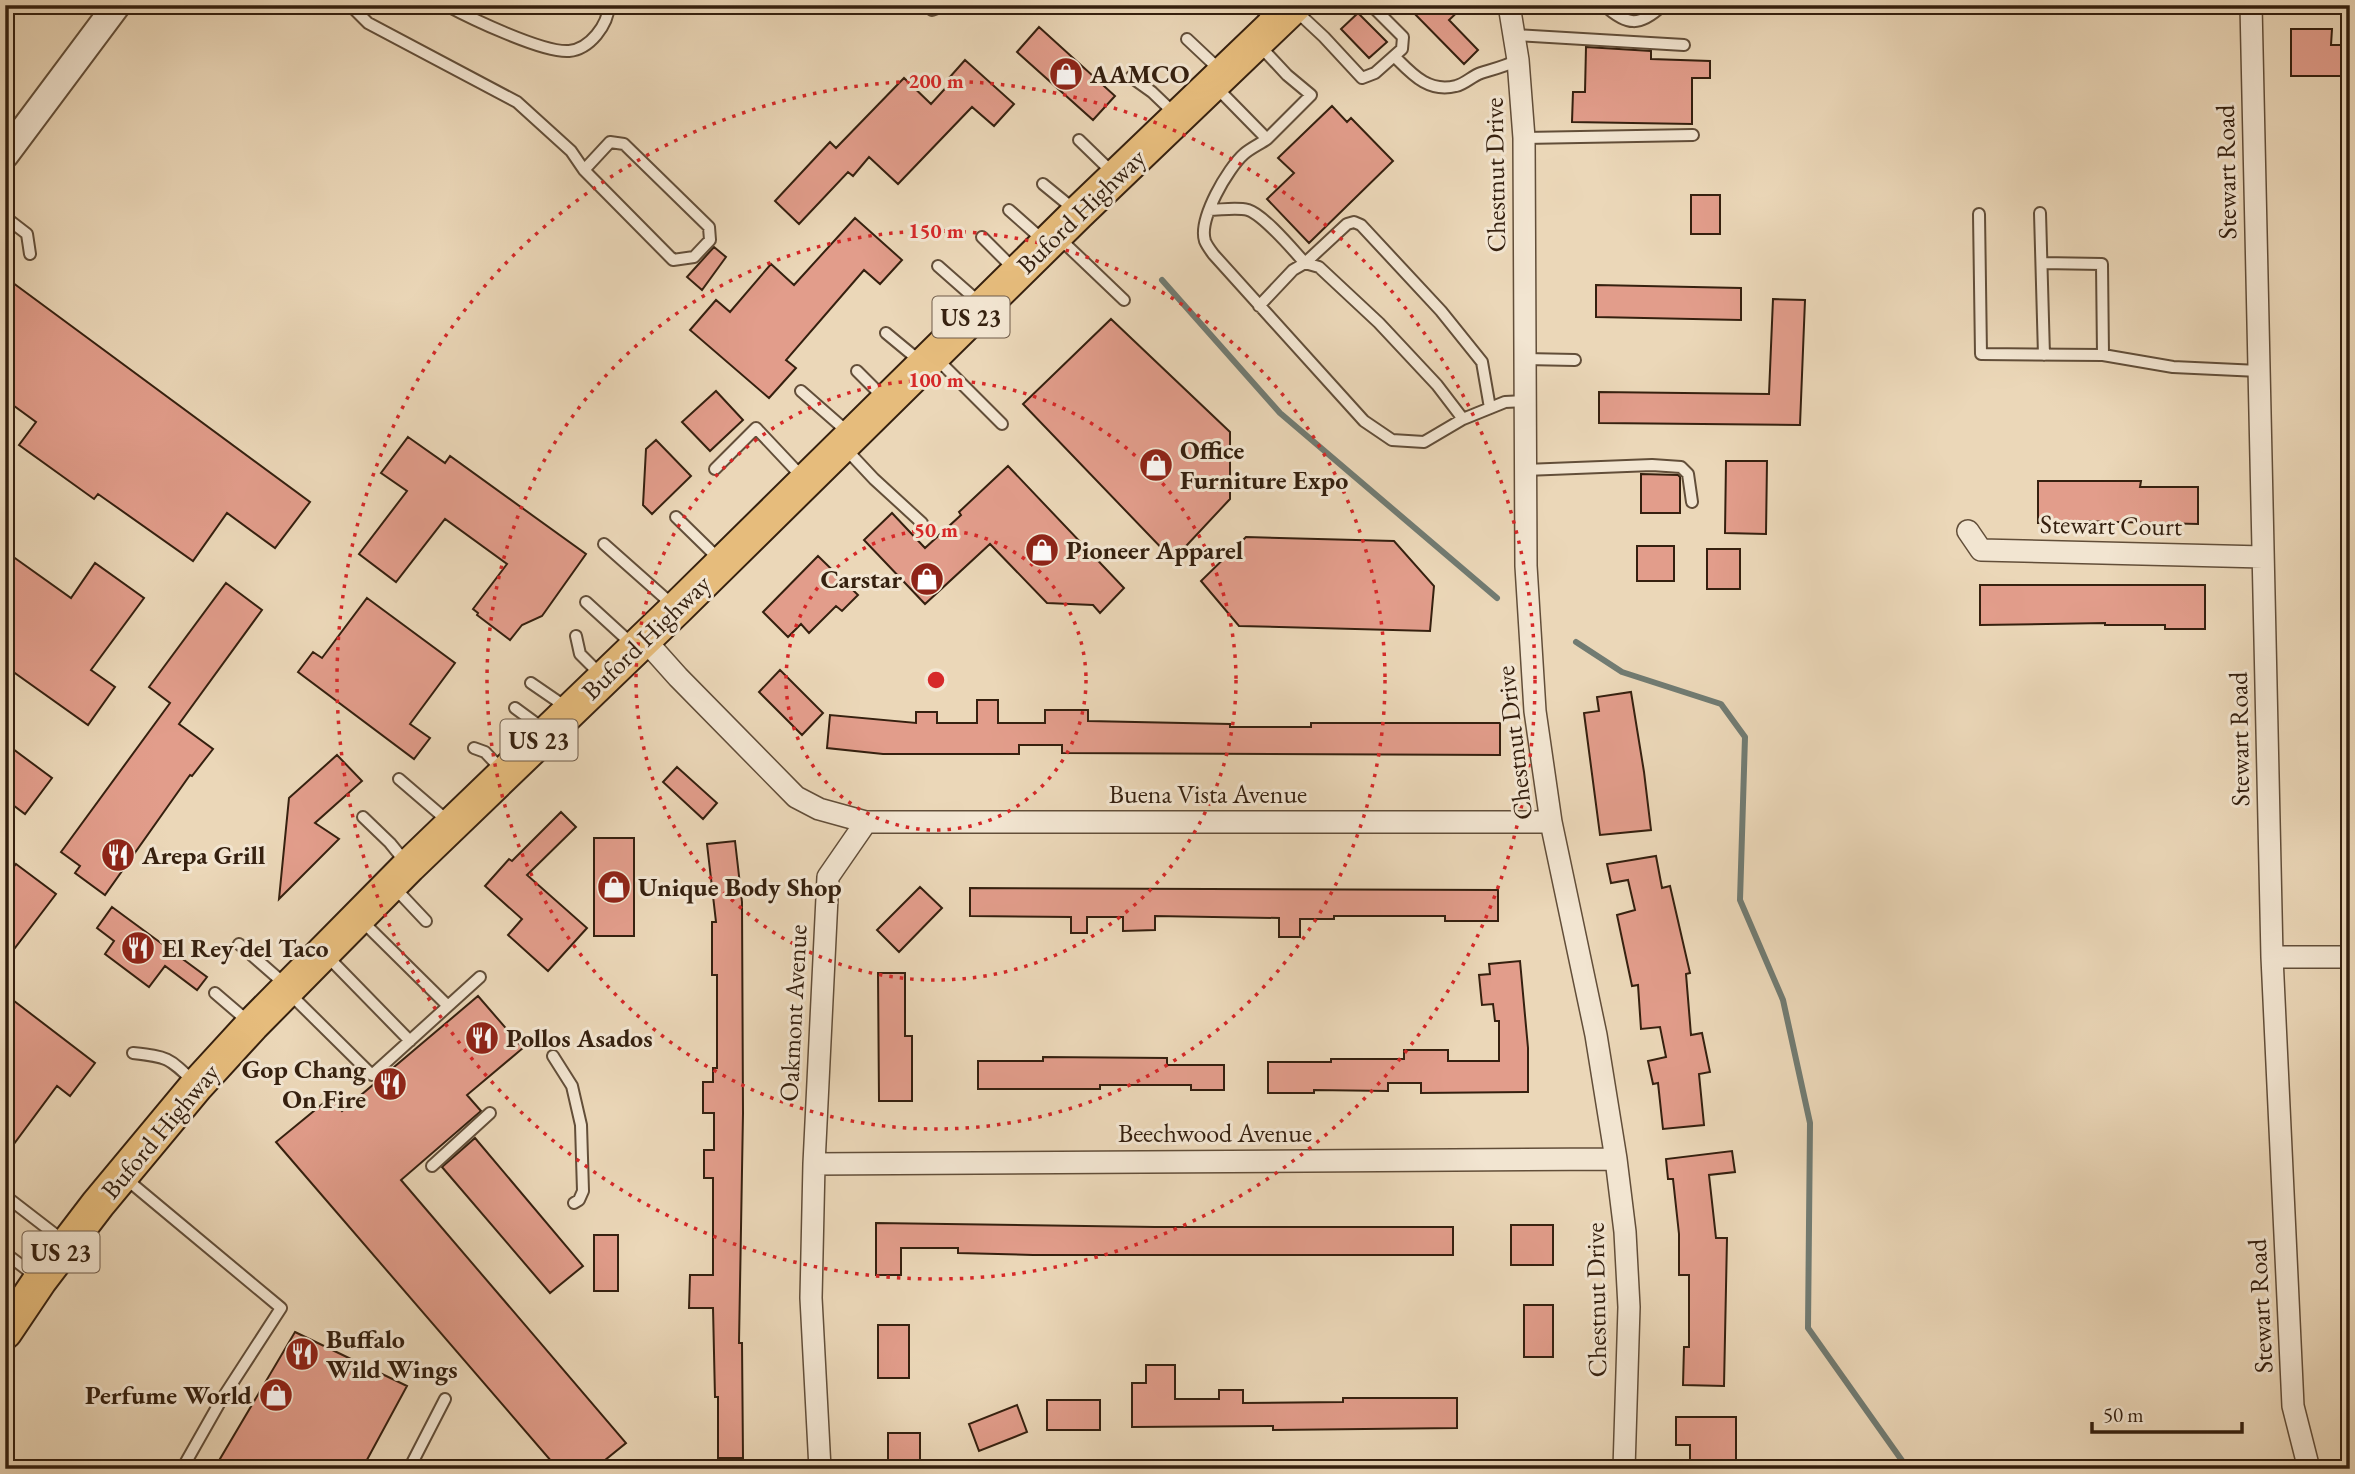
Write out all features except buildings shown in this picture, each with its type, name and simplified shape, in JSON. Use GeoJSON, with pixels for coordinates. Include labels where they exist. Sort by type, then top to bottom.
{"type":"FeatureCollection","features":[{"type":"Feature","properties":{"kind":"main road","name":"Buford Highway"},"geometry":{"type":"LineString","coordinates":[[13,1314],[197,1085],[252,1025],[504,772],[677,608],[983,305],[1218,79],[1275,17]]}},
{"type":"Feature","properties":{"kind":"street"},"geometry":{"type":"LineString","coordinates":[[5,155],[117,5]]}},
{"type":"Feature","properties":{"kind":"street","name":"Chestnut Drive"},"geometry":{"type":"LineString","coordinates":[[1509,5],[1518,60],[1524,138],[1526,566],[1535,711],[1551,822],[1596,1035],[1625,1232],[1629,1307],[1623,1469]]}},
{"type":"Feature","properties":{"kind":"street","name":"Stewart Road"},"geometry":{"type":"LineString","coordinates":[[2250,5],[2272,957],[2293,1406],[2309,1469]]}},
{"type":"Feature","properties":{"kind":"street","name":"Stewart Court"},"geometry":{"type":"LineString","coordinates":[[1968,531],[1981,550],[2263,557]]}},
{"type":"Feature","properties":{"kind":"street"},"geometry":{"type":"LineString","coordinates":[[640,643],[678,677],[796,797],[819,809],[866,822]]}},
{"type":"Feature","properties":{"kind":"street","name":"Buena Vista Avenue"},"geometry":{"type":"LineString","coordinates":[[866,822],[1551,822]]}},
{"type":"Feature","properties":{"kind":"street","name":"Oakmont Avenue"},"geometry":{"type":"LineString","coordinates":[[820,1469],[811,1298],[814,1164],[828,877],[866,822]]}},
{"type":"Feature","properties":{"kind":"street"},"geometry":{"type":"LineString","coordinates":[[2272,957],[2350,957]]}},
{"type":"Feature","properties":{"kind":"street","name":"Beechwood Avenue"},"geometry":{"type":"LineString","coordinates":[[814,1164],[1616,1159]]}},
{"type":"Feature","properties":{"kind":"lane"},"geometry":{"type":"LineString","coordinates":[[350,5],[368,23],[517,102],[570,151],[584,170],[673,260],[694,257],[710,240],[709,226],[624,144],[610,142],[584,170]]}},
{"type":"Feature","properties":{"kind":"lane"},"geometry":{"type":"LineString","coordinates":[[446,5],[475,21],[543,46],[569,51],[586,43],[600,31],[609,14],[609,5]]}},
{"type":"Feature","properties":{"kind":"lane"},"geometry":{"type":"LineString","coordinates":[[931,7],[946,5]]}},
{"type":"Feature","properties":{"kind":"lane"},"geometry":{"type":"LineString","coordinates":[[1275,17],[1324,37],[1362,78],[1375,73],[1402,49],[1403,37],[1371,5]]}},
{"type":"Feature","properties":{"kind":"lane"},"geometry":{"type":"LineString","coordinates":[[1604,5],[1615,15],[1630,22],[1643,21],[1662,5]]}},
{"type":"Feature","properties":{"kind":"lane"},"geometry":{"type":"LineString","coordinates":[[1275,17],[1287,75],[1311,94],[1267,139],[1243,154],[1220,187],[1205,225],[1205,240],[1214,255],[1364,421],[1392,440],[1424,443],[1463,419],[1505,402],[1525,401]]}},
{"type":"Feature","properties":{"kind":"lane"},"geometry":{"type":"LineString","coordinates":[[1515,35],[1684,45]]}},
{"type":"Feature","properties":{"kind":"lane"},"geometry":{"type":"LineString","coordinates":[[1187,39],[1267,139]]}},
{"type":"Feature","properties":{"kind":"lane"},"geometry":{"type":"LineString","coordinates":[[1394,56],[1426,85],[1442,88],[1458,86],[1480,74],[1497,70],[1518,60]]}},
{"type":"Feature","properties":{"kind":"lane"},"geometry":{"type":"LineString","coordinates":[[1131,77],[1152,92],[1178,117]]}},
{"type":"Feature","properties":{"kind":"lane"},"geometry":{"type":"LineString","coordinates":[[1524,138],[1693,135]]}},
{"type":"Feature","properties":{"kind":"lane"},"geometry":{"type":"LineString","coordinates":[[1079,141],[1116,176]]}},
{"type":"Feature","properties":{"kind":"lane"},"geometry":{"type":"LineString","coordinates":[[1043,184],[1060,230],[1124,300]]}},
{"type":"Feature","properties":{"kind":"lane"},"geometry":{"type":"LineString","coordinates":[[1009,209],[1060,230]]}},
{"type":"Feature","properties":{"kind":"lane"},"geometry":{"type":"LineString","coordinates":[[1209,210],[1247,210],[1255,214],[1285,240],[1305,263],[1319,267],[1379,323],[1437,385],[1463,419]]}},
{"type":"Feature","properties":{"kind":"lane"},"geometry":{"type":"LineString","coordinates":[[2040,213],[2044,355]]}},
{"type":"Feature","properties":{"kind":"lane"},"geometry":{"type":"LineString","coordinates":[[1979,214],[1981,354],[2103,355],[2173,367],[2259,371]]}},
{"type":"Feature","properties":{"kind":"lane"},"geometry":{"type":"LineString","coordinates":[[5,216],[27,234],[30,254]]}},
{"type":"Feature","properties":{"kind":"lane"},"geometry":{"type":"LineString","coordinates":[[1259,306],[1293,270],[1305,263],[1347,224],[1354,222],[1361,225],[1441,311],[1482,362],[1490,408]]}},
{"type":"Feature","properties":{"kind":"lane"},"geometry":{"type":"LineString","coordinates":[[982,237],[1017,272]]}},
{"type":"Feature","properties":{"kind":"lane"},"geometry":{"type":"LineString","coordinates":[[2042,263],[2102,264],[2103,355]]}},
{"type":"Feature","properties":{"kind":"lane"},"geometry":{"type":"LineString","coordinates":[[938,266],[983,305]]}},
{"type":"Feature","properties":{"kind":"lane"},"geometry":{"type":"LineString","coordinates":[[886,333],[928,359],[1002,424]]}},
{"type":"Feature","properties":{"kind":"lane"},"geometry":{"type":"LineString","coordinates":[[1525,359],[1575,360]]}},
{"type":"Feature","properties":{"kind":"lane"},"geometry":{"type":"LineString","coordinates":[[857,371],[887,401]]}},
{"type":"Feature","properties":{"kind":"lane"},"geometry":{"type":"LineString","coordinates":[[801,391],[847,441],[874,479],[922,523]]}},
{"type":"Feature","properties":{"kind":"lane"},"geometry":{"type":"LineString","coordinates":[[715,469],[757,428],[806,481]]}},
{"type":"Feature","properties":{"kind":"lane"},"geometry":{"type":"LineString","coordinates":[[1525,470],[1676,466],[1686,470],[1688,474],[1692,502]]}},
{"type":"Feature","properties":{"kind":"lane"},"geometry":{"type":"LineString","coordinates":[[676,517],[723,563]]}},
{"type":"Feature","properties":{"kind":"lane"},"geometry":{"type":"LineString","coordinates":[[604,544],[677,608]]}},
{"type":"Feature","properties":{"kind":"lane"},"geometry":{"type":"LineString","coordinates":[[586,602],[640,643]]}},
{"type":"Feature","properties":{"kind":"lane"},"geometry":{"type":"LineString","coordinates":[[576,636],[580,654],[604,678]]}},
{"type":"Feature","properties":{"kind":"lane"},"geometry":{"type":"LineString","coordinates":[[531,683],[558,721]]}},
{"type":"Feature","properties":{"kind":"lane"},"geometry":{"type":"LineString","coordinates":[[515,708],[558,721]]}},
{"type":"Feature","properties":{"kind":"lane"},"geometry":{"type":"LineString","coordinates":[[474,748],[485,752],[504,772]]}},
{"type":"Feature","properties":{"kind":"lane"},"geometry":{"type":"LineString","coordinates":[[399,779],[451,824]]}},
{"type":"Feature","properties":{"kind":"lane"},"geometry":{"type":"LineString","coordinates":[[363,817],[390,843],[400,875],[426,921]]}},
{"type":"Feature","properties":{"kind":"lane"},"geometry":{"type":"LineString","coordinates":[[359,918],[448,1006]]}},
{"type":"Feature","properties":{"kind":"lane"},"geometry":{"type":"LineString","coordinates":[[239,944],[288,989],[372,1076],[480,977]]}},
{"type":"Feature","properties":{"kind":"lane"},"geometry":{"type":"LineString","coordinates":[[324,953],[410,1041]]}},
{"type":"Feature","properties":{"kind":"lane"},"geometry":{"type":"LineString","coordinates":[[215,993],[252,1025]]}},
{"type":"Feature","properties":{"kind":"lane"},"geometry":{"type":"LineString","coordinates":[[133,1053],[162,1056],[171,1060],[197,1085]]}},
{"type":"Feature","properties":{"kind":"lane"},"geometry":{"type":"LineString","coordinates":[[553,1056],[572,1086],[581,1125],[583,1191],[579,1200],[574,1203]]}},
{"type":"Feature","properties":{"kind":"lane"},"geometry":{"type":"LineString","coordinates":[[432,1166],[490,1113]]}},
{"type":"Feature","properties":{"kind":"lane"},"geometry":{"type":"LineString","coordinates":[[122,1176],[281,1308],[220,1402],[181,1469]]}},
{"type":"Feature","properties":{"kind":"lane"},"geometry":{"type":"LineString","coordinates":[[8,1198],[67,1244]]}},
{"type":"Feature","properties":{"kind":"lane"},"geometry":{"type":"LineString","coordinates":[[5,1253],[40,1280]]}},
{"type":"Feature","properties":{"kind":"lane"},"geometry":{"type":"LineString","coordinates":[[409,1469],[445,1399]]}},
{"type":"Feature","properties":{"kind":"waterway"},"geometry":{"type":"LineString","coordinates":[[1162,280],[1280,413],[1497,598]]}},
{"type":"Feature","properties":{"kind":"waterway"},"geometry":{"type":"LineString","coordinates":[[1576,642],[1622,672],[1721,704],[1745,737],[1740,900],[1783,1000],[1810,1123],[1808,1328],[1908,1469]]}},
{"type":"Feature","properties":{"kind":"place","name":"AAMCO"},"geometry":{"type":"Point","coordinates":[1066,74]}},
{"type":"Feature","properties":{"kind":"place","name":"Office Furniture Expo"},"geometry":{"type":"Point","coordinates":[1156,465]}},
{"type":"Feature","properties":{"kind":"place","name":"Pioneer Apparel"},"geometry":{"type":"Point","coordinates":[1042,550]}},
{"type":"Feature","properties":{"kind":"place","name":"Carstar"},"geometry":{"type":"Point","coordinates":[927,579]}},
{"type":"Feature","properties":{"kind":"place","name":"Arepa Grill"},"geometry":{"type":"Point","coordinates":[118,855]}},
{"type":"Feature","properties":{"kind":"place","name":"Unique Body Shop"},"geometry":{"type":"Point","coordinates":[614,887]}},
{"type":"Feature","properties":{"kind":"place","name":"El Rey del Taco"},"geometry":{"type":"Point","coordinates":[138,948]}},
{"type":"Feature","properties":{"kind":"place","name":"Pollos Asados"},"geometry":{"type":"Point","coordinates":[482,1038]}},
{"type":"Feature","properties":{"kind":"place","name":"Gop Chang On Fire"},"geometry":{"type":"Point","coordinates":[390,1084]}},
{"type":"Feature","properties":{"kind":"place","name":"Buffalo Wild Wings"},"geometry":{"type":"Point","coordinates":[302,1354]}},
{"type":"Feature","properties":{"kind":"place","name":"Perfume World"},"geometry":{"type":"Point","coordinates":[276,1395]}}]}
